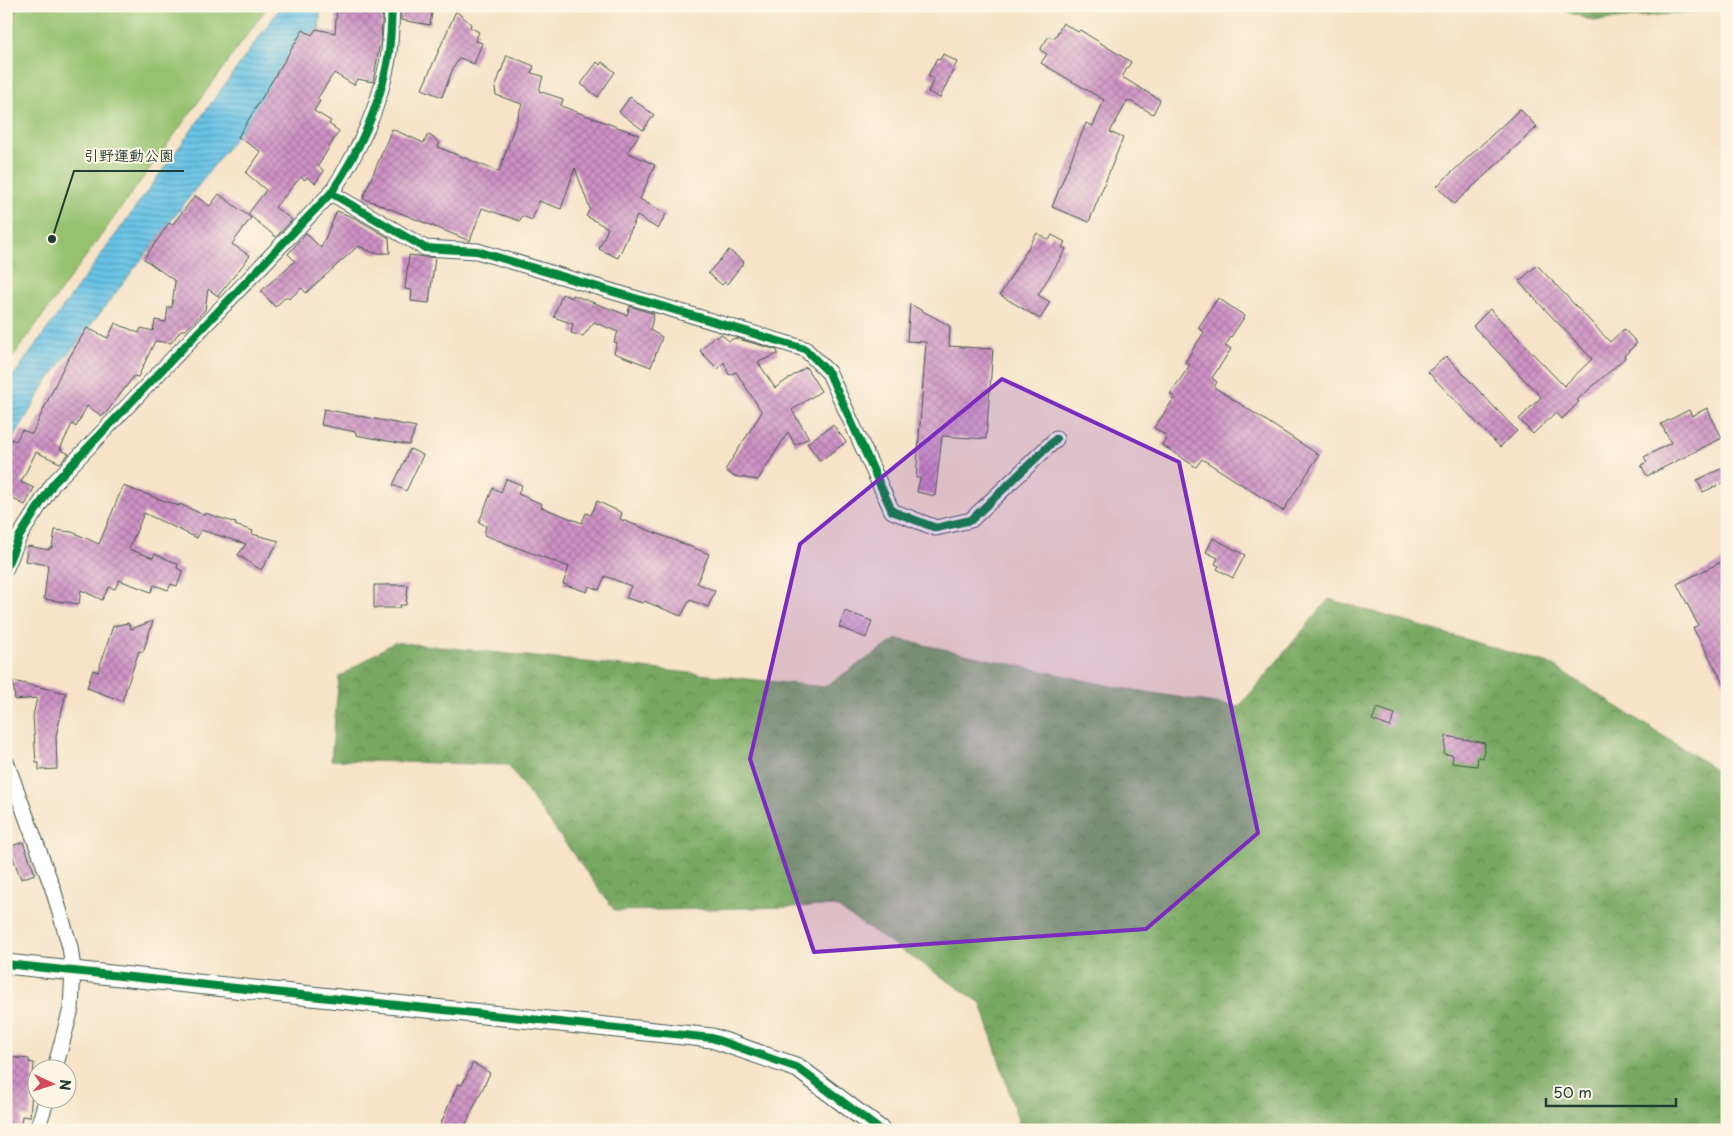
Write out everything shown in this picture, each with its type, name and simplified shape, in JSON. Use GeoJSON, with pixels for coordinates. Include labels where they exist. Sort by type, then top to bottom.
{"type":"FeatureCollection","features":[{"type":"Feature","properties":{"kind":"street"},"geometry":{"type":"LineString","coordinates":[[6,568],[19,537],[53,484],[331,193],[352,162],[377,104],[387,63],[392,6]]}},
{"type":"Feature","properties":{"kind":"street"},"geometry":{"type":"LineString","coordinates":[[331,193],[425,248],[477,251],[805,349],[828,372],[892,511],[936,528],[971,520],[1056,439]]}},
{"type":"Feature","properties":{"kind":"street"},"geometry":{"type":"LineString","coordinates":[[6,762],[53,890],[70,947],[73,970],[71,1009],[58,1058]]}},
{"type":"Feature","properties":{"kind":"street"},"geometry":{"type":"LineString","coordinates":[[6,964],[712,1038],[798,1068],[880,1130]]}},
{"type":"Feature","properties":{"kind":"street"},"geometry":{"type":"LineString","coordinates":[[38,1130],[44,1108]]}},
{"type":"Feature","properties":{"kind":"highlighted area"},"geometry":{"type":"Polygon","coordinates":[[[1002,379],[1179,462],[1258,833],[1146,929],[814,952],[750,759],[800,544],[1002,379]]]}},
{"type":"Feature","properties":{"kind":"green space"},"geometry":{"type":"Polygon","coordinates":[[[16,6],[268,6],[6,366],[6,112],[16,6]]]}},
{"type":"Feature","properties":{"kind":"green space"},"geometry":{"type":"Polygon","coordinates":[[[1553,6],[1727,6],[1727,9],[1592,21],[1553,6]]]}},
{"type":"Feature","properties":{"kind":"green space"},"geometry":{"type":"Polygon","coordinates":[[[1329,599],[1552,665],[1715,769],[1727,780],[1727,1130],[1021,1130],[981,1003],[835,906],[615,911],[508,765],[331,760],[339,677],[394,642],[824,687],[897,639],[1115,687],[1239,707],[1329,599]]]}},
{"type":"Feature","properties":{"kind":"water"},"geometry":{"type":"Polygon","coordinates":[[[279,6],[321,6],[319,29],[46,383],[6,451],[6,386],[278,11],[279,6]]]}},
{"type":"Feature","properties":{"kind":"building"},"geometry":{"type":"Polygon","coordinates":[[[337,6],[383,6],[381,38],[373,82],[357,79],[354,85],[334,73],[317,99],[320,101],[314,111],[331,121],[329,124],[339,131],[318,166],[324,171],[315,183],[307,177],[305,180],[301,177],[275,207],[292,220],[276,237],[248,214],[266,190],[246,173],[261,152],[238,137],[303,30],[312,35],[316,29],[335,33],[337,6]]]}},
{"type":"Feature","properties":{"kind":"building"},"geometry":{"type":"Polygon","coordinates":[[[401,6],[433,6],[430,25],[401,20],[401,6]]]}},
{"type":"Feature","properties":{"kind":"building"},"geometry":{"type":"Polygon","coordinates":[[[456,11],[471,24],[470,27],[479,32],[475,41],[482,43],[474,64],[460,58],[453,68],[442,97],[422,89],[456,11]]]}},
{"type":"Feature","properties":{"kind":"building"},"geometry":{"type":"Polygon","coordinates":[[[1063,23],[1078,32],[1080,30],[1131,62],[1122,77],[1160,100],[1153,114],[1128,100],[1110,132],[1123,138],[1089,222],[1052,207],[1086,123],[1093,126],[1104,100],[1041,63],[1047,54],[1040,50],[1049,36],[1054,39],[1063,23]]]}},
{"type":"Feature","properties":{"kind":"building"},"geometry":{"type":"Polygon","coordinates":[[[943,54],[957,62],[940,98],[928,92],[934,79],[928,76],[937,58],[940,60],[943,54]]]}},
{"type":"Feature","properties":{"kind":"building"},"geometry":{"type":"Polygon","coordinates":[[[507,55],[534,66],[531,73],[543,76],[539,91],[563,99],[561,106],[639,135],[627,152],[655,165],[640,199],[666,214],[658,229],[637,216],[618,258],[599,249],[608,228],[586,216],[590,209],[575,168],[561,209],[539,201],[532,220],[522,216],[520,221],[482,208],[470,241],[363,198],[392,129],[424,143],[428,134],[440,143],[438,147],[499,172],[522,104],[496,95],[495,88],[507,55]]]}},
{"type":"Feature","properties":{"kind":"building"},"geometry":{"type":"Polygon","coordinates":[[[597,62],[600,65],[602,62],[615,72],[598,97],[581,84],[597,62]]]}},
{"type":"Feature","properties":{"kind":"building"},"geometry":{"type":"Polygon","coordinates":[[[630,97],[654,115],[643,130],[619,112],[630,97]]]}},
{"type":"Feature","properties":{"kind":"building"},"geometry":{"type":"Polygon","coordinates":[[[1520,109],[1537,127],[1454,204],[1437,186],[1520,109]]]}},
{"type":"Feature","properties":{"kind":"building"},"geometry":{"type":"Polygon","coordinates":[[[219,194],[251,218],[232,244],[250,256],[218,296],[208,289],[205,310],[186,330],[181,330],[171,343],[155,341],[138,377],[134,376],[106,413],[102,416],[87,406],[76,427],[72,424],[60,449],[69,454],[60,463],[36,452],[21,482],[34,488],[25,505],[13,499],[6,513],[6,448],[11,439],[16,441],[22,430],[32,434],[64,366],[87,328],[108,338],[115,323],[139,333],[141,328],[153,331],[155,320],[166,322],[168,307],[172,307],[175,281],[144,259],[169,223],[172,225],[195,196],[210,206],[219,194]]]}},
{"type":"Feature","properties":{"kind":"building"},"geometry":{"type":"Polygon","coordinates":[[[337,211],[355,218],[389,238],[390,253],[374,253],[358,246],[306,293],[302,288],[289,299],[287,296],[275,307],[261,291],[295,261],[288,254],[306,233],[321,248],[337,211]]]}},
{"type":"Feature","properties":{"kind":"building"},"geometry":{"type":"Polygon","coordinates":[[[1037,233],[1049,240],[1052,235],[1065,242],[1062,247],[1066,249],[1038,295],[1050,302],[1040,319],[1000,295],[1037,233]]]}},
{"type":"Feature","properties":{"kind":"building"},"geometry":{"type":"Polygon","coordinates":[[[729,250],[744,262],[727,284],[725,282],[722,285],[708,273],[729,250]]]}},
{"type":"Feature","properties":{"kind":"building"},"geometry":{"type":"Polygon","coordinates":[[[409,255],[435,258],[429,303],[411,301],[412,290],[405,289],[409,255]]]}},
{"type":"Feature","properties":{"kind":"building"},"geometry":{"type":"Polygon","coordinates":[[[1537,265],[1610,342],[1624,329],[1637,343],[1624,356],[1625,358],[1577,400],[1579,402],[1562,419],[1556,412],[1533,434],[1519,419],[1541,397],[1473,326],[1490,309],[1564,386],[1592,359],[1519,282],[1537,265]]]}},
{"type":"Feature","properties":{"kind":"building"},"geometry":{"type":"Polygon","coordinates":[[[562,294],[572,298],[573,295],[627,315],[630,306],[654,314],[650,330],[662,337],[651,367],[614,353],[617,343],[614,342],[618,332],[594,322],[583,336],[571,333],[573,324],[554,317],[562,294]]]}},
{"type":"Feature","properties":{"kind":"building"},"geometry":{"type":"Polygon","coordinates":[[[1218,298],[1245,316],[1225,346],[1231,349],[1212,378],[1217,382],[1214,387],[1319,455],[1283,511],[1202,459],[1196,467],[1162,445],[1167,436],[1154,428],[1175,397],[1170,394],[1190,365],[1185,362],[1204,332],[1198,328],[1218,298]]]}},
{"type":"Feature","properties":{"kind":"building"},"geometry":{"type":"Polygon","coordinates":[[[910,304],[950,326],[949,346],[993,349],[986,439],[942,436],[935,496],[917,492],[920,478],[916,478],[926,342],[907,341],[910,304]]]}},
{"type":"Feature","properties":{"kind":"building"},"geometry":{"type":"Polygon","coordinates":[[[721,334],[729,341],[735,338],[777,350],[778,354],[758,362],[775,388],[806,367],[821,391],[792,410],[809,438],[795,445],[788,432],[758,480],[733,476],[725,470],[762,412],[736,372],[729,375],[724,362],[718,369],[700,351],[714,336],[717,338],[721,334]]]}},
{"type":"Feature","properties":{"kind":"building"},"geometry":{"type":"Polygon","coordinates":[[[1446,356],[1517,431],[1500,447],[1428,372],[1446,356]]]}},
{"type":"Feature","properties":{"kind":"building"},"geometry":{"type":"Polygon","coordinates":[[[1707,408],[1722,438],[1647,476],[1641,465],[1647,462],[1644,457],[1671,443],[1661,424],[1689,410],[1692,416],[1707,408]]]}},
{"type":"Feature","properties":{"kind":"building"},"geometry":{"type":"Polygon","coordinates":[[[324,409],[416,427],[409,445],[356,435],[356,432],[321,425],[324,409]]]}},
{"type":"Feature","properties":{"kind":"building"},"geometry":{"type":"Polygon","coordinates":[[[833,425],[846,442],[820,461],[807,443],[833,425]]]}},
{"type":"Feature","properties":{"kind":"building"},"geometry":{"type":"Polygon","coordinates":[[[410,449],[423,455],[406,491],[393,485],[410,449]]]}},
{"type":"Feature","properties":{"kind":"building"},"geometry":{"type":"Polygon","coordinates":[[[1727,466],[1727,481],[1703,492],[1697,480],[1727,466]]]}},
{"type":"Feature","properties":{"kind":"building"},"geometry":{"type":"Polygon","coordinates":[[[506,479],[522,485],[518,494],[542,504],[541,507],[582,523],[586,513],[591,515],[597,501],[622,513],[620,519],[709,554],[697,583],[715,591],[708,607],[690,600],[681,616],[644,601],[643,603],[626,598],[631,586],[605,576],[599,590],[589,586],[587,592],[563,584],[569,567],[484,535],[486,526],[479,522],[493,488],[501,492],[506,479]]]}},
{"type":"Feature","properties":{"kind":"building"},"geometry":{"type":"Polygon","coordinates":[[[123,486],[179,506],[180,504],[204,515],[205,513],[236,523],[235,525],[253,531],[252,534],[279,541],[261,570],[238,555],[246,544],[201,530],[197,538],[144,513],[129,549],[153,558],[155,554],[178,564],[177,568],[183,571],[177,586],[171,584],[168,590],[154,585],[151,592],[119,580],[115,589],[109,587],[102,600],[81,590],[79,604],[44,599],[48,565],[25,561],[28,546],[49,550],[49,548],[52,548],[55,530],[72,532],[99,544],[123,486]]]}},
{"type":"Feature","properties":{"kind":"building"},"geometry":{"type":"Polygon","coordinates":[[[1213,538],[1245,555],[1233,578],[1217,569],[1219,566],[1215,564],[1218,558],[1206,552],[1213,538]]]}},
{"type":"Feature","properties":{"kind":"building"},"geometry":{"type":"Polygon","coordinates":[[[1727,559],[1727,689],[1693,628],[1698,625],[1677,584],[1727,559]]]}},
{"type":"Feature","properties":{"kind":"building"},"geometry":{"type":"Polygon","coordinates":[[[374,585],[408,585],[406,605],[400,605],[400,608],[374,608],[374,585]]]}},
{"type":"Feature","properties":{"kind":"building"},"geometry":{"type":"Polygon","coordinates":[[[845,611],[872,621],[866,638],[839,627],[845,611]]]}},
{"type":"Feature","properties":{"kind":"building"},"geometry":{"type":"Polygon","coordinates":[[[153,621],[143,652],[139,651],[122,701],[87,688],[93,670],[98,672],[113,626],[128,623],[131,629],[153,621]]]}},
{"type":"Feature","properties":{"kind":"building"},"geometry":{"type":"Polygon","coordinates":[[[13,681],[66,693],[56,736],[57,769],[39,770],[39,763],[36,763],[33,716],[37,698],[15,700],[13,681]]]}},
{"type":"Feature","properties":{"kind":"building"},"geometry":{"type":"Polygon","coordinates":[[[1377,708],[1395,714],[1390,727],[1372,720],[1377,708]]]}},
{"type":"Feature","properties":{"kind":"building"},"geometry":{"type":"Polygon","coordinates":[[[1446,736],[1485,743],[1483,758],[1478,757],[1477,766],[1452,763],[1453,755],[1444,754],[1446,736]]]}},
{"type":"Feature","properties":{"kind":"building"},"geometry":{"type":"Polygon","coordinates":[[[23,842],[35,874],[21,879],[9,847],[23,842]]]}},
{"type":"Feature","properties":{"kind":"building"},"geometry":{"type":"Polygon","coordinates":[[[6,1057],[28,1059],[28,1108],[31,1108],[30,1117],[22,1116],[20,1130],[6,1130],[6,1057]]]}},
{"type":"Feature","properties":{"kind":"building"},"geometry":{"type":"Polygon","coordinates":[[[473,1063],[490,1073],[463,1130],[438,1130],[458,1084],[462,1085],[473,1063]]]}},
{"type":"Feature","properties":{"kind":"cycle path"},"geometry":{"type":"LineString","coordinates":[[6,568],[19,537],[53,484],[331,193],[350,163],[366,131],[378,98],[388,57],[392,6]]}},
{"type":"Feature","properties":{"kind":"cycle path"},"geometry":{"type":"LineString","coordinates":[[331,193],[425,248],[477,251],[805,349],[829,373],[892,511],[936,528],[971,520],[1056,439]]}},
{"type":"Feature","properties":{"kind":"cycle path"},"geometry":{"type":"LineString","coordinates":[[6,964],[712,1038],[798,1068],[880,1130]]}},
{"type":"Feature","properties":{"kind":"place","name":"引野運動公園"},"geometry":{"type":"Point","coordinates":[52,239]}}]}
